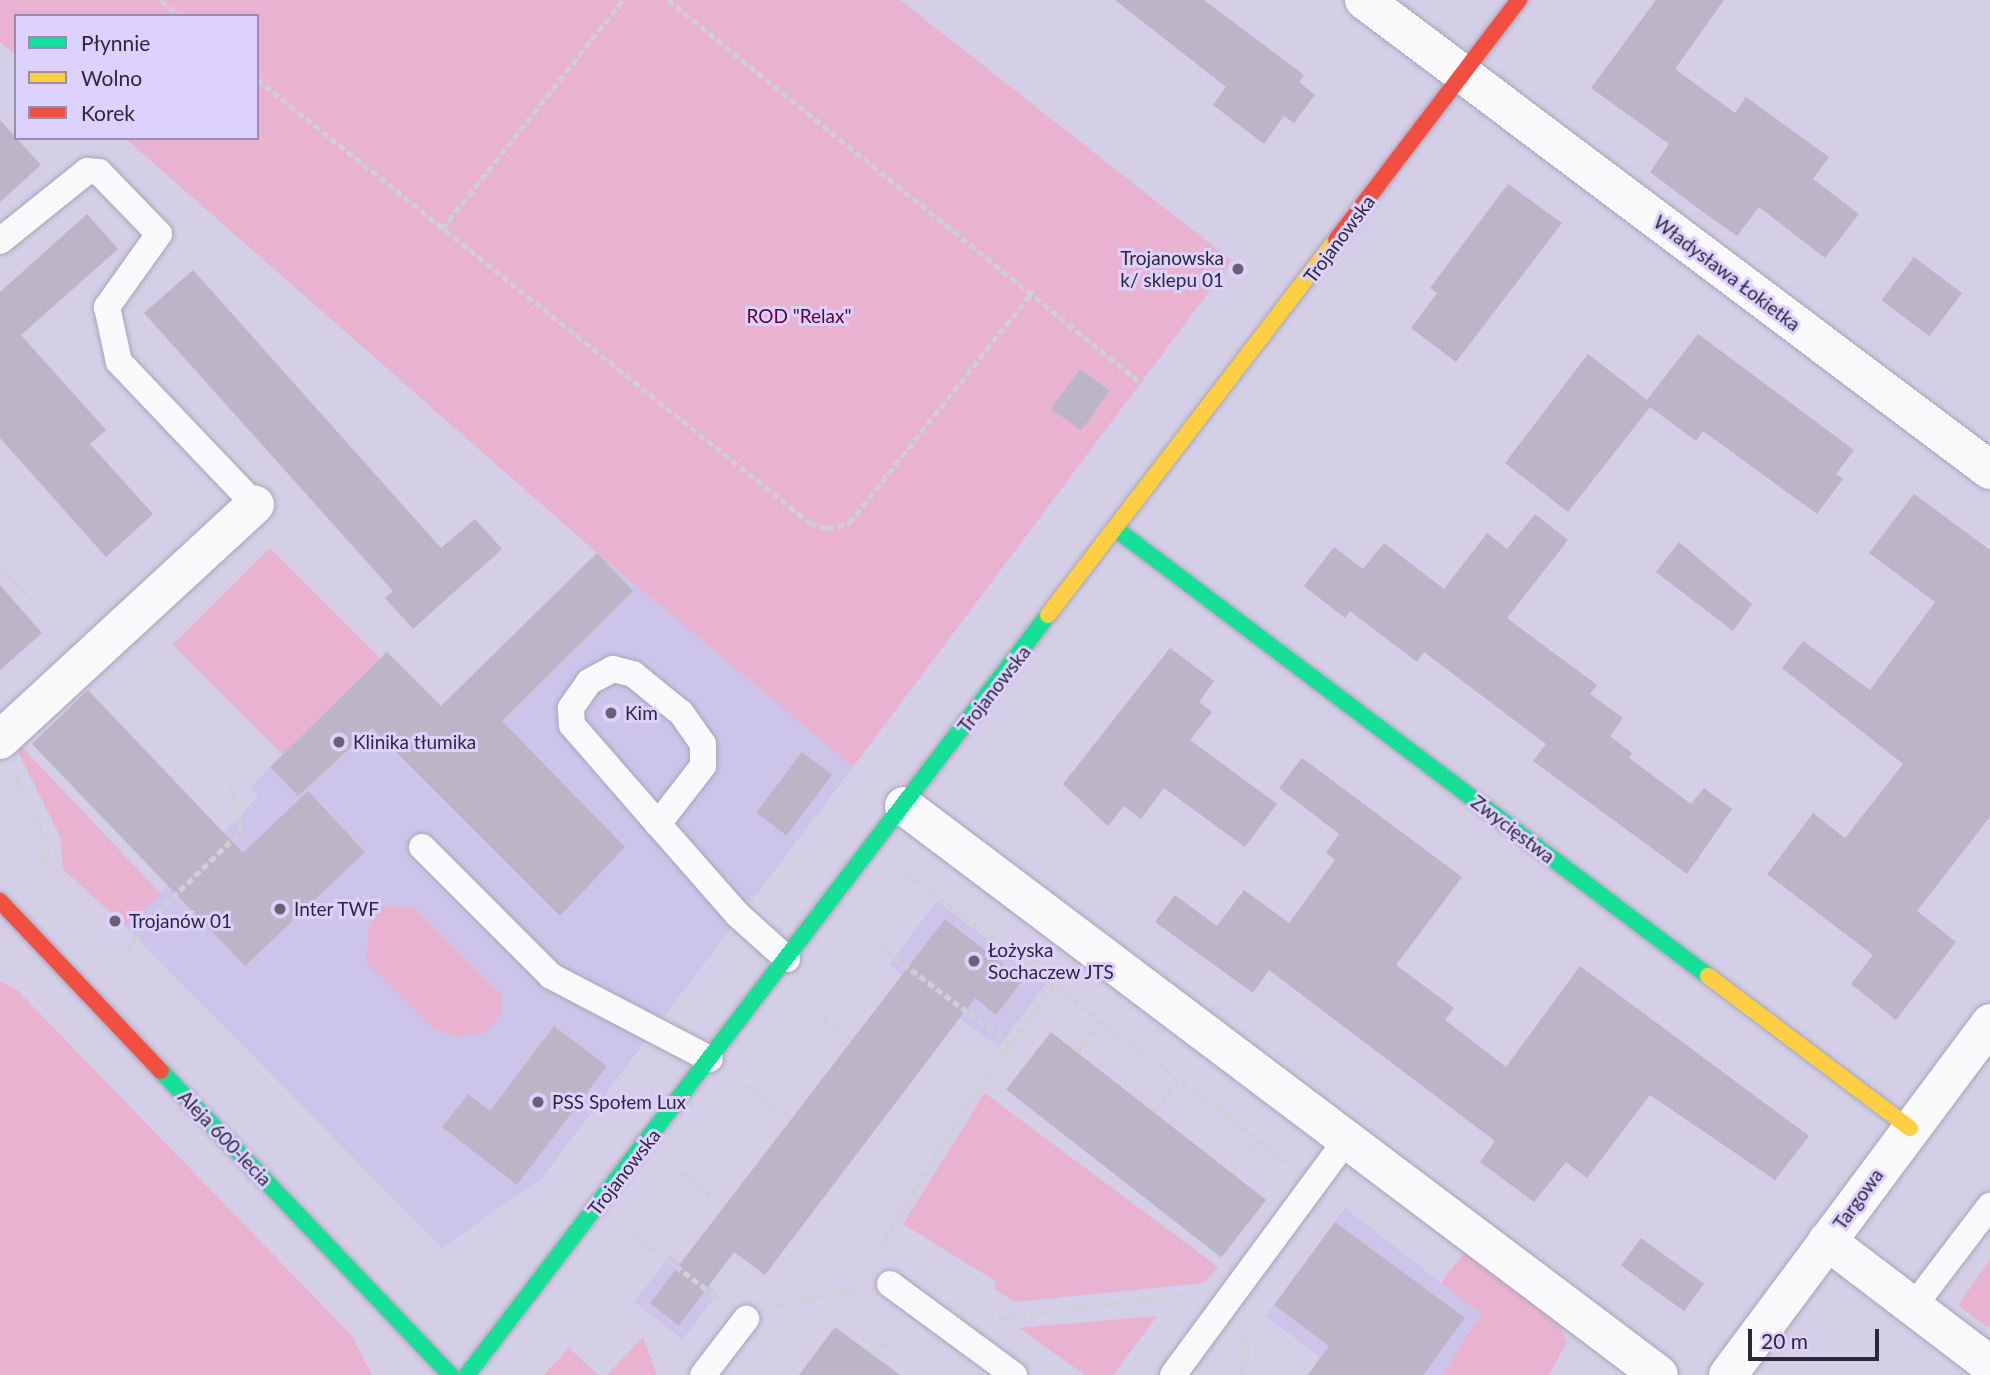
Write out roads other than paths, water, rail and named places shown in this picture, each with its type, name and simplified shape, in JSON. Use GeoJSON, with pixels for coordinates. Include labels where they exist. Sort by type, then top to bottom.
{"type":"FeatureCollection","features":[{"type":"Feature","properties":{"kind":"street","name":"Władysława Łokietka"},"geometry":{"type":"LineString","coordinates":[[1364,0],[1990,470]]}},
{"type":"Feature","properties":{"kind":"street","name":"Trojanowska"},"geometry":{"type":"LineString","coordinates":[[467,1375],[1519,0]]}},
{"type":"Feature","properties":{"kind":"street"},"geometry":{"type":"LineString","coordinates":[[6,756],[255,505]]}},
{"type":"Feature","properties":{"kind":"street","name":"Zwycięstwa"},"geometry":{"type":"LineString","coordinates":[[1116,530],[1910,1128]]}},
{"type":"Feature","properties":{"kind":"street"},"geometry":{"type":"LineString","coordinates":[[904,806],[1659,1375]]}},
{"type":"Feature","properties":{"kind":"street","name":"Aleja 600-lecia"},"geometry":{"type":"LineString","coordinates":[[0,901],[451,1375]]}},
{"type":"Feature","properties":{"kind":"street","name":"Targowa"},"geometry":{"type":"LineString","coordinates":[[1728,1375],[1990,1023]]}},
{"type":"Feature","properties":{"kind":"street"},"geometry":{"type":"LineString","coordinates":[[1827,1241],[1990,1364]]}},
{"type":"Feature","properties":{"kind":"lane"},"geometry":{"type":"LineString","coordinates":[[0,241],[86,171],[99,173],[159,234],[107,307],[119,362],[255,505]]}},
{"type":"Feature","properties":{"kind":"lane"},"geometry":{"type":"LineString","coordinates":[[658,824],[704,766],[703,744],[681,713],[633,674],[613,669],[589,682],[571,708],[572,725],[658,824],[738,915],[787,959]]}},
{"type":"Feature","properties":{"kind":"lane"},"geometry":{"type":"LineString","coordinates":[[422,847],[551,976],[710,1059]]}},
{"type":"Feature","properties":{"kind":"lane"},"geometry":{"type":"LineString","coordinates":[[1173,1375],[1347,1139]]}},
{"type":"Feature","properties":{"kind":"lane"},"geometry":{"type":"LineString","coordinates":[[1913,1307],[1990,1206]]}},
{"type":"Feature","properties":{"kind":"lane"},"geometry":{"type":"LineString","coordinates":[[890,1284],[1014,1375]]}},
{"type":"Feature","properties":{"kind":"lane"},"geometry":{"type":"LineString","coordinates":[[703,1375],[746,1319]]}},
{"type":"Feature","properties":{"kind":"place","name":"Trojanowska k/ sklepu 01"},"geometry":{"type":"Point","coordinates":[1238,269]}},
{"type":"Feature","properties":{"kind":"place","name":"Kim"},"geometry":{"type":"Point","coordinates":[611,713]}},
{"type":"Feature","properties":{"kind":"place","name":"Klinika tłumika"},"geometry":{"type":"Point","coordinates":[339,742]}},
{"type":"Feature","properties":{"kind":"place","name":"Inter TWF"},"geometry":{"type":"Point","coordinates":[280,909]}},
{"type":"Feature","properties":{"kind":"place","name":"Trojanów 01"},"geometry":{"type":"Point","coordinates":[115,921]}},
{"type":"Feature","properties":{"kind":"place","name":"Łożyska Sochaczew JTS"},"geometry":{"type":"Point","coordinates":[974,961]}},
{"type":"Feature","properties":{"kind":"place","name":"PSS Społem Lux"},"geometry":{"type":"Point","coordinates":[538,1102]}},
{"type":"Feature","properties":{"kind":"park label","name":"ROD \"Relax\""},"geometry":{"type":"Point","coordinates":[799,316]}}]}
